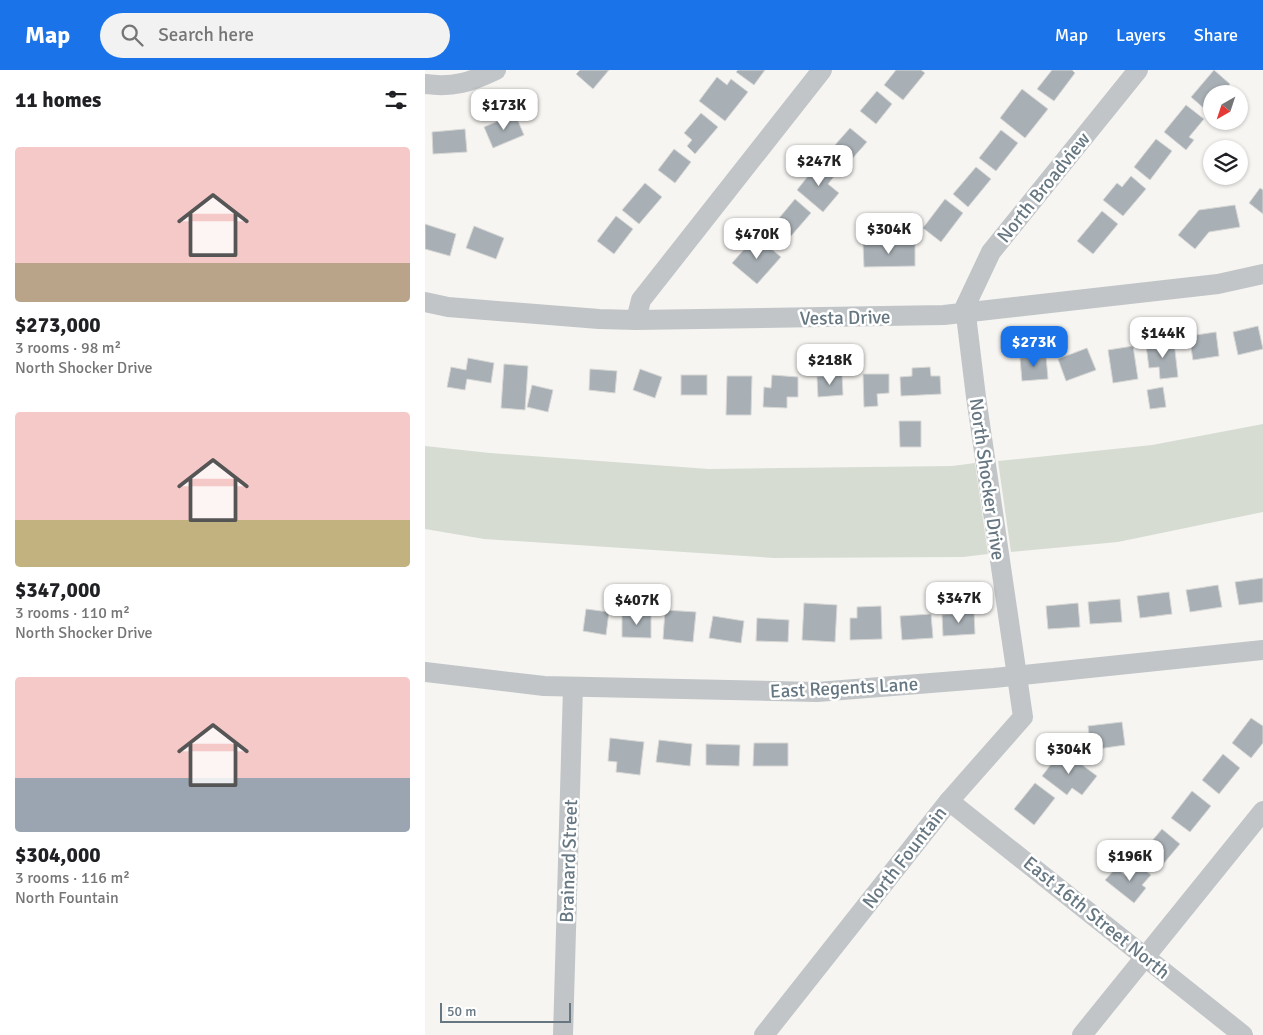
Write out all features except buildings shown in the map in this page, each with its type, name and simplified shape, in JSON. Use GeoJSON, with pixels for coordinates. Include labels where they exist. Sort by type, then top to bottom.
{"type":"FeatureCollection","features":[{"type":"Feature","properties":{"kind":"street"},"geometry":{"type":"LineString","coordinates":[[425,84],[437,86],[471,82],[496,70]]}},
{"type":"Feature","properties":{"kind":"street"},"geometry":{"type":"LineString","coordinates":[[636,320],[641,300],[822,70]]}},
{"type":"Feature","properties":{"kind":"street","name":"North Broadview"},"geometry":{"type":"LineString","coordinates":[[966,313],[965,307],[991,252],[1138,70]]}},
{"type":"Feature","properties":{"kind":"street","name":"Vesta Drive"},"geometry":{"type":"LineString","coordinates":[[425,302],[458,308],[599,320],[946,315],[1218,284],[1263,274]]}},
{"type":"Feature","properties":{"kind":"street","name":"North Shocker Drive"},"geometry":{"type":"LineString","coordinates":[[966,313],[976,397],[1017,674]]}},
{"type":"Feature","properties":{"kind":"street","name":"East Regents Lane"},"geometry":{"type":"LineString","coordinates":[[425,672],[544,686],[817,692],[1263,650]]}},
{"type":"Feature","properties":{"kind":"street","name":"North Fountain"},"geometry":{"type":"LineString","coordinates":[[763,1035],[949,801],[1023,717],[1017,674]]}},
{"type":"Feature","properties":{"kind":"street","name":"Brainard Street"},"geometry":{"type":"LineString","coordinates":[[563,1035],[573,687]]}},
{"type":"Feature","properties":{"kind":"street","name":"East 16th Street North"},"geometry":{"type":"LineString","coordinates":[[949,801],[1243,1035]]}},
{"type":"Feature","properties":{"kind":"street"},"geometry":{"type":"LineString","coordinates":[[1083,1035],[1263,811]]}},
{"type":"Feature","properties":{"kind":"shaded area"},"geometry":{"type":"Polygon","coordinates":[[[1263,424],[1263,512],[1118,542],[1011,552],[998,461],[1152,445],[1263,424]]]}},
{"type":"Feature","properties":{"kind":"shaded area"},"geometry":{"type":"Polygon","coordinates":[[[425,446],[490,453],[709,469],[952,466],[975,463],[988,554],[963,557],[774,558],[484,539],[425,529],[425,446]]]}}]}
